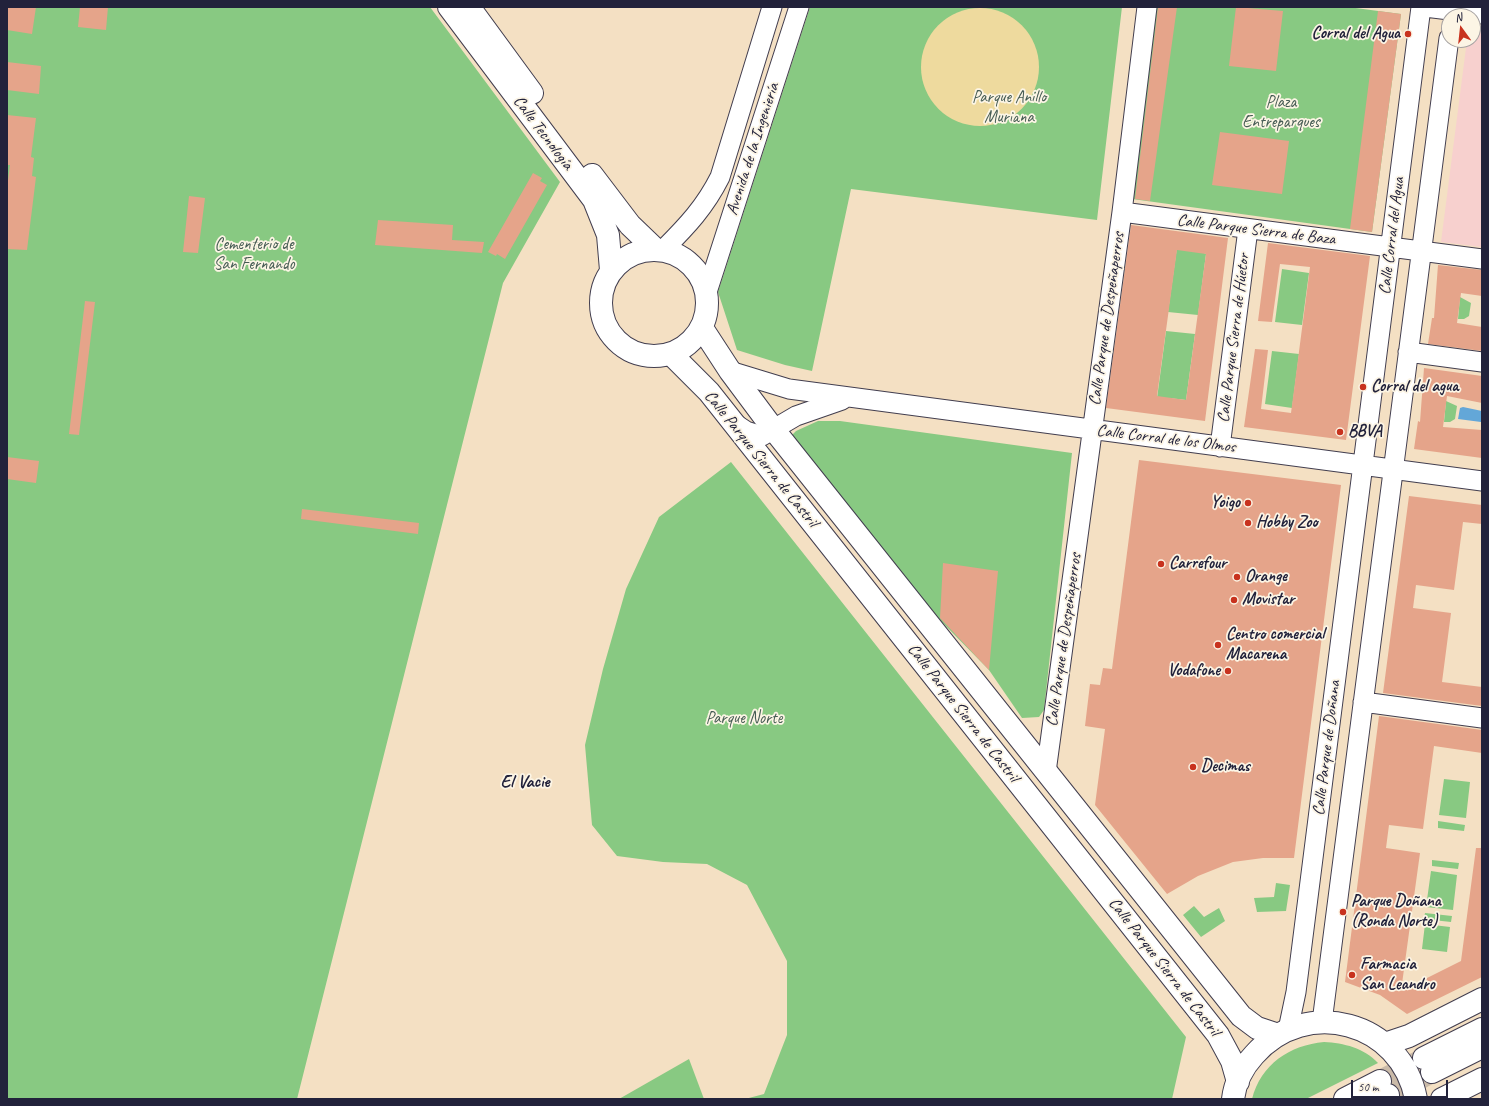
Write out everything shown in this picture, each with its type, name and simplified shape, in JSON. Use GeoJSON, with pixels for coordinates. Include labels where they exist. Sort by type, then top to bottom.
{"type":"FeatureCollection","features":[{"type":"Feature","properties":{"kind":"main road","name":"Calle Tecnología"},"geometry":{"type":"LineString","coordinates":[[450,7],[594,200],[608,235],[611,270]]}},
{"type":"Feature","properties":{"kind":"main road","name":"Calle Tecnología"},"geometry":{"type":"LineString","coordinates":[[469,7],[630,225],[659,249]]}},
{"type":"Feature","properties":{"kind":"main road"},"geometry":{"type":"LineString","coordinates":[[659,249],[683,258],[698,272],[707,292],[708,310],[702,328],[689,344],[671,354],[641,356],[624,348],[604,326],[600,297],[611,270],[630,254],[659,249]]}},
{"type":"Feature","properties":{"kind":"main road","name":"Calle Parque Sierra de Castril"},"geometry":{"type":"LineString","coordinates":[[702,328],[730,371],[774,430],[1244,1020],[1257,1028],[1283,1032]]}},
{"type":"Feature","properties":{"kind":"main road","name":"Calle Parque Sierra de Castril"},"geometry":{"type":"LineString","coordinates":[[671,354],[709,392],[1221,1039],[1232,1061],[1234,1094]]}},
{"type":"Feature","properties":{"kind":"main road"},"geometry":{"type":"LineString","coordinates":[[1385,1044],[1409,1036],[1482,1000]]}},
{"type":"Feature","properties":{"kind":"main road"},"geometry":{"type":"LineString","coordinates":[[1234,1094],[1251,1059],[1260,1048],[1283,1032],[1308,1024],[1322,1022],[1349,1025],[1373,1036],[1385,1044],[1404,1066],[1412,1084],[1416,1099]]}},
{"type":"Feature","properties":{"kind":"main road"},"geometry":{"type":"LineString","coordinates":[[1482,1029],[1428,1065],[1482,1047]]}},
{"type":"Feature","properties":{"kind":"main road"},"geometry":{"type":"LineString","coordinates":[[1442,1099],[1482,1079]]}},
{"type":"Feature","properties":{"kind":"main road"},"geometry":{"type":"LineString","coordinates":[[1345,1099],[1383,1091]]}},
{"type":"Feature","properties":{"kind":"street","name":"Avenida de la Ingeniería"},"geometry":{"type":"LineString","coordinates":[[659,249],[692,220],[710,198],[720,177],[772,7]]}},
{"type":"Feature","properties":{"kind":"street","name":"Avenida de la Ingeniería"},"geometry":{"type":"LineString","coordinates":[[707,292],[799,7]]}},
{"type":"Feature","properties":{"kind":"street","name":"Calle Parque de Despeñaperros"},"geometry":{"type":"LineString","coordinates":[[1046,772],[1122,212],[1148,7]]}},
{"type":"Feature","properties":{"kind":"street","name":"Calle Corral del Agua"},"geometry":{"type":"LineString","coordinates":[[1362,465],[1421,7]]}},
{"type":"Feature","properties":{"kind":"street"},"geometry":{"type":"LineString","coordinates":[[1425,7],[1441,9]]}},
{"type":"Feature","properties":{"kind":"street","name":"Calle Corral del Agua"},"geometry":{"type":"LineString","coordinates":[[1393,469],[1448,48]]}},
{"type":"Feature","properties":{"kind":"street","name":"Calle Parque Sierra de Baza"},"geometry":{"type":"LineString","coordinates":[[1122,212],[1482,259]]}},
{"type":"Feature","properties":{"kind":"street","name":"Calle Parque Sierra de Húetor"},"geometry":{"type":"LineString","coordinates":[[1220,446],[1248,229]]}},
{"type":"Feature","properties":{"kind":"street"},"geometry":{"type":"LineString","coordinates":[[1408,352],[1482,362]]}},
{"type":"Feature","properties":{"kind":"street","name":"Calle Corral de los Olmos"},"geometry":{"type":"LineString","coordinates":[[730,371],[789,389],[849,398],[1482,481]]}},
{"type":"Feature","properties":{"kind":"street"},"geometry":{"type":"LineString","coordinates":[[731,420],[746,431],[762,436],[796,416],[849,398]]}},
{"type":"Feature","properties":{"kind":"street","name":"Calle Parque de Doñana"},"geometry":{"type":"LineString","coordinates":[[1283,1032],[1296,992],[1362,465]]}},
{"type":"Feature","properties":{"kind":"street","name":"Calle Parque de Doñana"},"geometry":{"type":"LineString","coordinates":[[1322,1022],[1393,469]]}},
{"type":"Feature","properties":{"kind":"street"},"geometry":{"type":"LineString","coordinates":[[1363,702],[1482,718]]}},
{"type":"Feature","properties":{"kind":"shaded area"},"geometry":{"type":"Polygon","coordinates":[[[1481,26],[1482,247],[1441,242],[1466,48],[1481,48],[1481,26]]]}},
{"type":"Feature","properties":{"kind":"green space","name":"Cementerio de San Fernando"},"geometry":{"type":"Polygon","coordinates":[[[7,7],[430,7],[560,182],[503,283],[297,1099],[7,1099],[7,7]]]}},
{"type":"Feature","properties":{"kind":"green space","name":"Parque Anillo Muriana"},"geometry":{"type":"Polygon","coordinates":[[[810,7],[1122,7],[1097,220],[851,189],[812,371],[785,365],[737,350],[718,292],[810,7]]]}},
{"type":"Feature","properties":{"kind":"green space","name":"Plaza Entreparques"},"geometry":{"type":"Polygon","coordinates":[[[1151,7],[1348,7],[1401,14],[1372,232],[1125,198],[1151,7]]]}},
{"type":"Feature","properties":{"kind":"green space"},"geometry":{"type":"Polygon","coordinates":[[[1178,240],[1206,254],[1198,315],[1168,312],[1178,240]]]}},
{"type":"Feature","properties":{"kind":"green space"},"geometry":{"type":"Polygon","coordinates":[[[1282,269],[1309,273],[1302,325],[1275,322],[1282,269]]]}},
{"type":"Feature","properties":{"kind":"green space"},"geometry":{"type":"Polygon","coordinates":[[[1460,297],[1471,303],[1469,316],[1464,319],[1458,319],[1460,297]]]}},
{"type":"Feature","properties":{"kind":"green space"},"geometry":{"type":"Polygon","coordinates":[[[1166,331],[1195,334],[1186,400],[1169,398],[1156,406],[1166,331]]]}},
{"type":"Feature","properties":{"kind":"green space"},"geometry":{"type":"Polygon","coordinates":[[[1272,351],[1299,354],[1292,408],[1265,404],[1272,351]]]}},
{"type":"Feature","properties":{"kind":"green space"},"geometry":{"type":"Polygon","coordinates":[[[1446,401],[1457,406],[1455,419],[1450,422],[1444,422],[1446,401]]]}},
{"type":"Feature","properties":{"kind":"green space"},"geometry":{"type":"Polygon","coordinates":[[[818,421],[840,421],[1072,453],[1044,710],[1039,717],[1022,718],[989,670],[940,620],[784,443],[796,431],[818,421]]]}},
{"type":"Feature","properties":{"kind":"green space","name":"Parque Norte"},"geometry":{"type":"Polygon","coordinates":[[[731,462],[1186,1037],[1172,1099],[745,1099],[764,1094],[787,1035],[787,961],[747,885],[707,864],[663,862],[617,856],[592,825],[585,745],[603,669],[626,589],[659,517],[731,462]]]}},
{"type":"Feature","properties":{"kind":"green space"},"geometry":{"type":"Polygon","coordinates":[[[1444,779],[1470,782],[1466,818],[1439,815],[1444,779]]]}},
{"type":"Feature","properties":{"kind":"green space"},"geometry":{"type":"Polygon","coordinates":[[[1438,821],[1465,825],[1464,831],[1438,828],[1438,821]]]}},
{"type":"Feature","properties":{"kind":"green space"},"geometry":{"type":"Polygon","coordinates":[[[1432,860],[1459,863],[1458,869],[1432,866],[1432,860]]]}},
{"type":"Feature","properties":{"kind":"green space"},"geometry":{"type":"Polygon","coordinates":[[[1431,871],[1457,875],[1453,910],[1426,907],[1431,871]]]}},
{"type":"Feature","properties":{"kind":"green space"},"geometry":{"type":"Polygon","coordinates":[[[1276,883],[1290,885],[1286,911],[1257,912],[1254,898],[1274,897],[1276,883]]]}},
{"type":"Feature","properties":{"kind":"green space"},"geometry":{"type":"Polygon","coordinates":[[[1194,906],[1204,917],[1219,908],[1225,921],[1201,937],[1183,915],[1194,906]]]}},
{"type":"Feature","properties":{"kind":"green space"},"geometry":{"type":"Polygon","coordinates":[[[1425,913],[1452,916],[1451,922],[1424,919],[1425,913]]]}},
{"type":"Feature","properties":{"kind":"green space"},"geometry":{"type":"Polygon","coordinates":[[[1425,924],[1450,927],[1447,952],[1422,949],[1425,924]]]}},
{"type":"Feature","properties":{"kind":"green space"},"geometry":{"type":"Polygon","coordinates":[[[1324,1042],[1353,1047],[1360,1050],[1378,1063],[1306,1099],[1252,1099],[1262,1076],[1279,1058],[1300,1047],[1324,1042]]]}},
{"type":"Feature","properties":{"kind":"green space"},"geometry":{"type":"Polygon","coordinates":[[[689,1059],[704,1099],[619,1099],[689,1059]]]}},
{"type":"Feature","properties":{"kind":"sand"},"geometry":{"type":"Polygon","coordinates":[[[980,8],[1003,12],[1022,25],[1035,44],[1039,67],[1035,90],[1022,109],[1003,122],[980,126],[957,122],[938,109],[925,90],[921,67],[925,44],[938,25],[957,12],[980,8]]]}},
{"type":"Feature","properties":{"kind":"water"},"geometry":{"type":"Polygon","coordinates":[[[1463,407],[1482,411],[1481,422],[1458,419],[1460,408],[1463,407]]]}},
{"type":"Feature","properties":{"kind":"building"},"geometry":{"type":"Polygon","coordinates":[[[7,7],[36,7],[32,34],[7,30],[7,7]]]}},
{"type":"Feature","properties":{"kind":"building"},"geometry":{"type":"Polygon","coordinates":[[[80,7],[108,7],[106,30],[78,27],[80,7]]]}},
{"type":"Feature","properties":{"kind":"building"},"geometry":{"type":"Polygon","coordinates":[[[1158,7],[1177,7],[1150,201],[1135,199],[1158,7]]]}},
{"type":"Feature","properties":{"kind":"building"},"geometry":{"type":"Polygon","coordinates":[[[1236,7],[1283,11],[1276,71],[1229,66],[1236,7]]]}},
{"type":"Feature","properties":{"kind":"building"},"geometry":{"type":"Polygon","coordinates":[[[1378,11],[1401,14],[1372,232],[1350,229],[1378,11]]]}},
{"type":"Feature","properties":{"kind":"building"},"geometry":{"type":"Polygon","coordinates":[[[7,62],[41,66],[39,94],[7,90],[7,62]]]}},
{"type":"Feature","properties":{"kind":"building"},"geometry":{"type":"Polygon","coordinates":[[[7,115],[36,118],[31,157],[34,158],[32,176],[36,177],[27,250],[7,249],[7,188],[10,165],[7,165],[7,115]]]}},
{"type":"Feature","properties":{"kind":"building"},"geometry":{"type":"Polygon","coordinates":[[[1220,132],[1289,141],[1282,194],[1212,185],[1220,132]]]}},
{"type":"Feature","properties":{"kind":"building"},"geometry":{"type":"Polygon","coordinates":[[[533,173],[542,178],[540,181],[547,185],[505,259],[497,254],[496,256],[488,252],[533,173]]]}},
{"type":"Feature","properties":{"kind":"building"},"geometry":{"type":"Polygon","coordinates":[[[189,196],[205,198],[198,253],[183,252],[189,196]]]}},
{"type":"Feature","properties":{"kind":"building"},"geometry":{"type":"Polygon","coordinates":[[[378,220],[453,225],[452,240],[484,242],[482,253],[375,245],[378,220]]]}},
{"type":"Feature","properties":{"kind":"building"},"geometry":{"type":"Polygon","coordinates":[[[1131,225],[1228,238],[1205,421],[1106,408],[1131,225]],[[1177,250],[1157,396],[1186,400],[1206,254],[1177,250]]]}},
{"type":"Feature","properties":{"kind":"building"},"geometry":{"type":"Polygon","coordinates":[[[1268,243],[1370,256],[1346,440],[1244,427],[1255,349],[1268,350],[1261,409],[1291,413],[1310,267],[1280,264],[1272,322],[1258,321],[1268,243]]]}},
{"type":"Feature","properties":{"kind":"building"},"geometry":{"type":"Polygon","coordinates":[[[1438,265],[1482,270],[1482,296],[1461,293],[1457,323],[1482,327],[1482,351],[1428,344],[1432,318],[1434,318],[1438,265]]]}},
{"type":"Feature","properties":{"kind":"building"},"geometry":{"type":"Polygon","coordinates":[[[85,301],[95,302],[79,435],[69,434],[85,301]]]}},
{"type":"Feature","properties":{"kind":"building"},"geometry":{"type":"Polygon","coordinates":[[[1424,368],[1482,376],[1482,403],[1447,396],[1443,427],[1482,430],[1482,458],[1414,449],[1418,421],[1420,422],[1424,368]]]}},
{"type":"Feature","properties":{"kind":"building"},"geometry":{"type":"Polygon","coordinates":[[[7,457],[39,461],[36,483],[7,479],[7,457]]]}},
{"type":"Feature","properties":{"kind":"building","name":"Centro comercial Macarena"},"geometry":{"type":"Polygon","coordinates":[[[1139,460],[1341,485],[1294,858],[1263,858],[1233,862],[1198,876],[1167,894],[1095,805],[1105,729],[1085,726],[1090,684],[1100,685],[1103,668],[1112,669],[1139,460]]]}},
{"type":"Feature","properties":{"kind":"building"},"geometry":{"type":"Polygon","coordinates":[[[1409,496],[1482,505],[1482,524],[1463,522],[1454,590],[1416,585],[1413,608],[1451,613],[1442,682],[1482,687],[1482,706],[1383,693],[1409,496]]]}},
{"type":"Feature","properties":{"kind":"building"},"geometry":{"type":"Polygon","coordinates":[[[302,509],[419,523],[418,534],[301,519],[302,509]]]}},
{"type":"Feature","properties":{"kind":"building"},"geometry":{"type":"Polygon","coordinates":[[[943,563],[998,571],[989,670],[940,618],[943,563]]]}},
{"type":"Feature","properties":{"kind":"building"},"geometry":{"type":"Polygon","coordinates":[[[1379,716],[1482,730],[1482,753],[1434,746],[1423,829],[1389,825],[1386,848],[1420,853],[1401,991],[1461,961],[1476,848],[1482,848],[1482,977],[1407,1014],[1380,995],[1345,982],[1379,716]]]}},
{"type":"Feature","properties":{"kind":"tunnel"},"geometry":{"type":"LineString","coordinates":[[1380,1081],[1422,1060]]}},
{"type":"Feature","properties":{"kind":"tunnel"},"geometry":{"type":"LineString","coordinates":[[1388,1095],[1432,1072]]}},
{"type":"Feature","properties":{"kind":"place","name":"Corral del Agua"},"geometry":{"type":"Point","coordinates":[1408,34]}},
{"type":"Feature","properties":{"kind":"place","name":"Corral del agua"},"geometry":{"type":"Point","coordinates":[1363,387]}},
{"type":"Feature","properties":{"kind":"place","name":"BBVA"},"geometry":{"type":"Point","coordinates":[1340,432]}},
{"type":"Feature","properties":{"kind":"place","name":"Yoigo"},"geometry":{"type":"Point","coordinates":[1248,503]}},
{"type":"Feature","properties":{"kind":"place","name":"Hobby Zoo"},"geometry":{"type":"Point","coordinates":[1248,523]}},
{"type":"Feature","properties":{"kind":"place","name":"Carrefour"},"geometry":{"type":"Point","coordinates":[1161,564]}},
{"type":"Feature","properties":{"kind":"place","name":"Orange"},"geometry":{"type":"Point","coordinates":[1237,577]}},
{"type":"Feature","properties":{"kind":"place","name":"Movistar"},"geometry":{"type":"Point","coordinates":[1234,600]}},
{"type":"Feature","properties":{"kind":"place","name":"Centro comercial Macarena"},"geometry":{"type":"Point","coordinates":[1218,645]}},
{"type":"Feature","properties":{"kind":"place","name":"Vodafone"},"geometry":{"type":"Point","coordinates":[1228,671]}},
{"type":"Feature","properties":{"kind":"place","name":"Decimas"},"geometry":{"type":"Point","coordinates":[1193,767]}},
{"type":"Feature","properties":{"kind":"place","name":"Parque Doñana (Ronda Norte)"},"geometry":{"type":"Point","coordinates":[1343,912]}},
{"type":"Feature","properties":{"kind":"place","name":"Farmacia San Leandro"},"geometry":{"type":"Point","coordinates":[1352,975]}},
{"type":"Feature","properties":{"kind":"district","name":"El Vacie"},"geometry":{"type":"Point","coordinates":[525,782]}}]}
